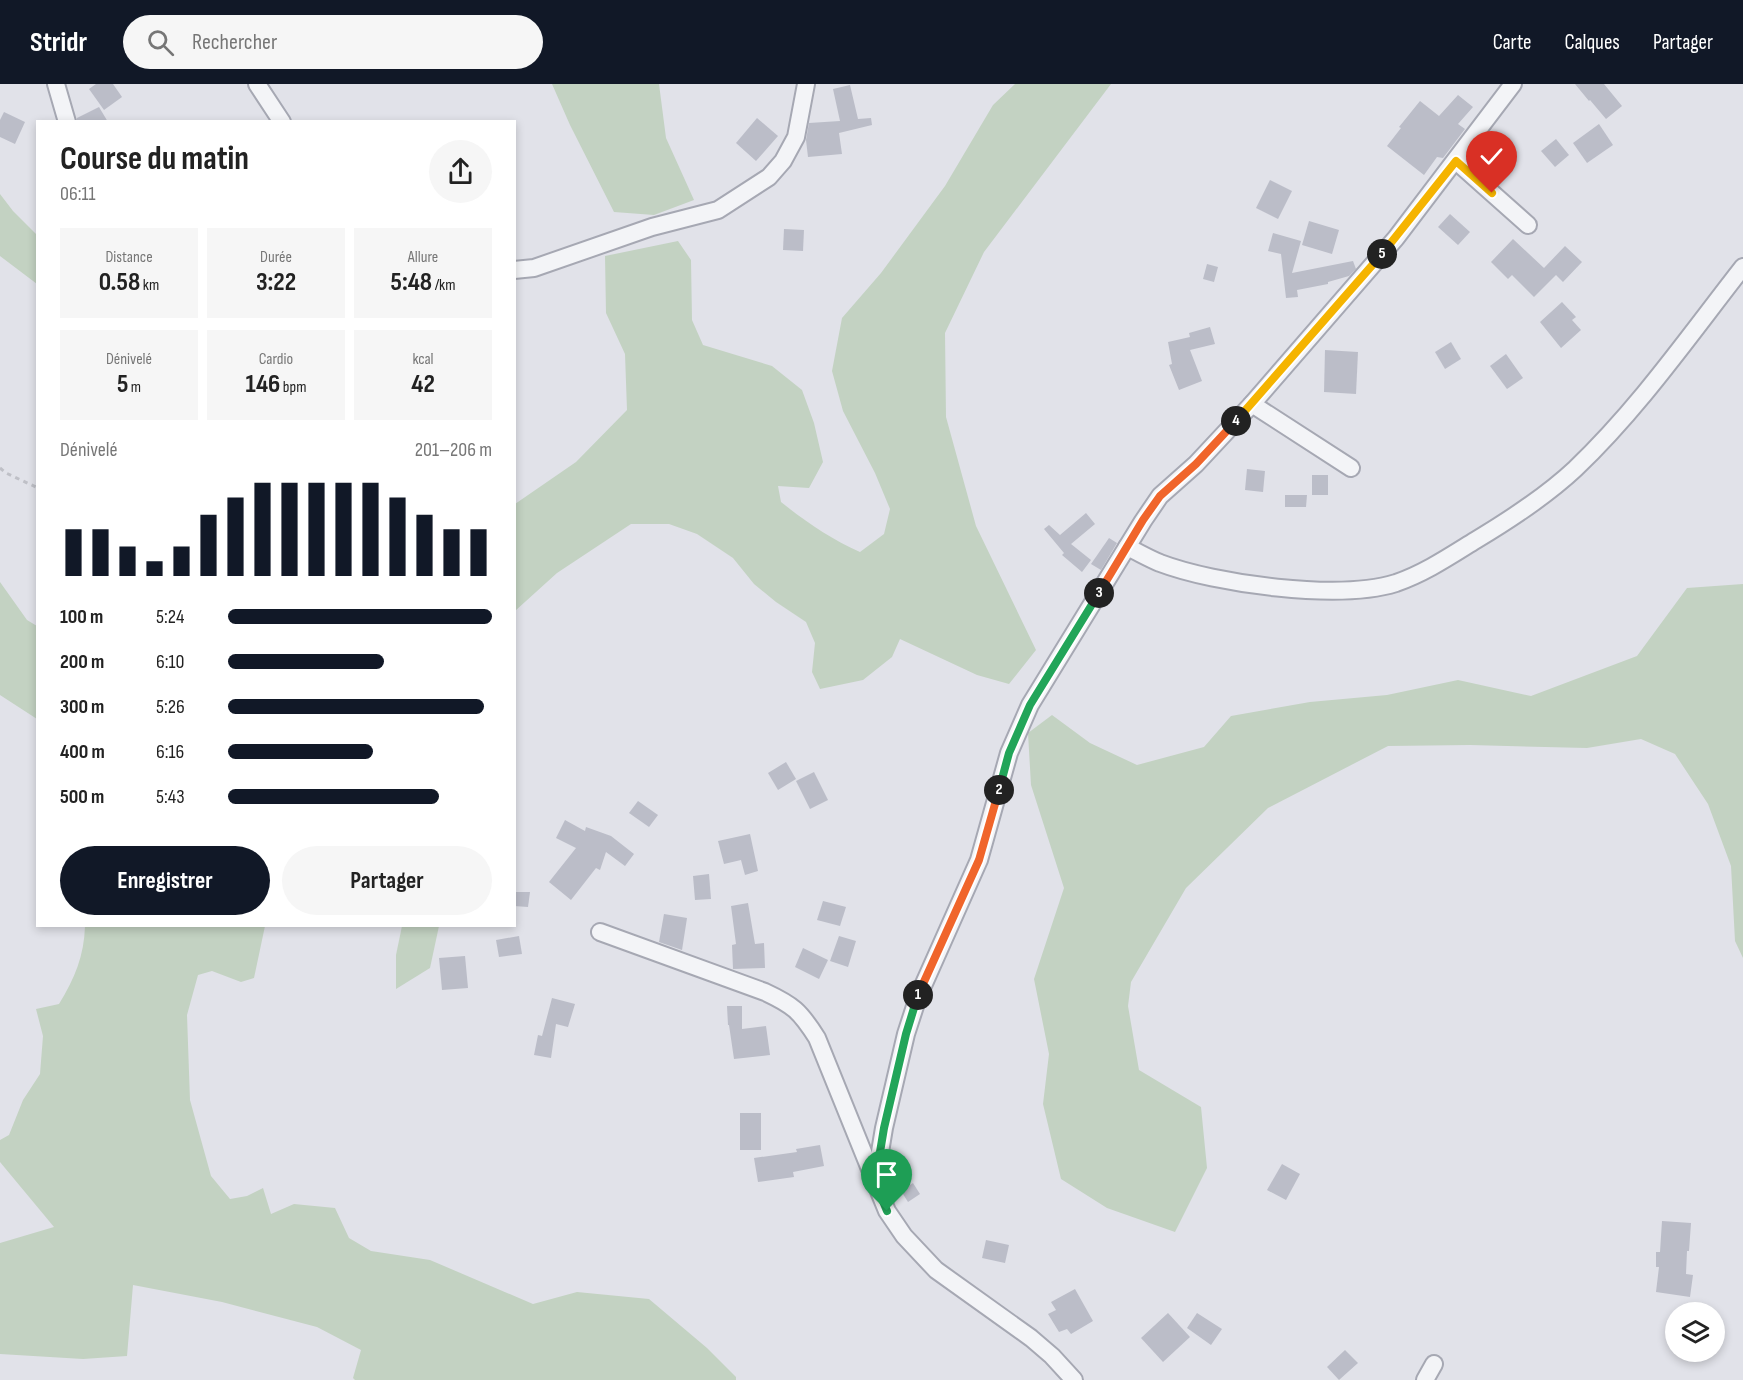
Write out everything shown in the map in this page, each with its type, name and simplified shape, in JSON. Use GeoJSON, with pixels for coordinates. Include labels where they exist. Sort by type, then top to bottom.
{"type":"FeatureCollection","features":[{"type":"Feature","properties":{"kind":"street"},"geometry":{"type":"LineString","coordinates":[[56,84],[67,120]]}},
{"type":"Feature","properties":{"kind":"street"},"geometry":{"type":"LineString","coordinates":[[257,84],[281,120]]}},
{"type":"Feature","properties":{"kind":"street"},"geometry":{"type":"LineString","coordinates":[[516,270],[534,268],[652,227],[718,210],[726,205],[769,177],[783,161],[796,137],[806,84]]}},
{"type":"Feature","properties":{"kind":"street"},"geometry":{"type":"LineString","coordinates":[[878,1189],[879,1158],[884,1128],[906,1034],[928,971],[979,860],[1009,753],[1030,705],[1160,496],[1196,464],[1252,404],[1396,238],[1513,84]]}},
{"type":"Feature","properties":{"kind":"street"},"geometry":{"type":"LineString","coordinates":[[1456,161],[1528,225]]}},
{"type":"Feature","properties":{"kind":"street"},"geometry":{"type":"LineString","coordinates":[[1127,547],[1160,563],[1197,573],[1246,583],[1316,591],[1358,589],[1395,583],[1430,569],[1510,519],[1575,469],[1654,384],[1743,267]]}},
{"type":"Feature","properties":{"kind":"street"},"geometry":{"type":"LineString","coordinates":[[1252,404],[1352,468]]}},
{"type":"Feature","properties":{"kind":"street"},"geometry":{"type":"LineString","coordinates":[[600,933],[765,992],[785,1001],[803,1016],[817,1038],[887,1211],[904,1236],[936,1270],[1031,1338],[1074,1380]]}},
{"type":"Feature","properties":{"kind":"street"},"geometry":{"type":"LineString","coordinates":[[1425,1380],[1434,1364]]}},
{"type":"Feature","properties":{"kind":"path"},"geometry":{"type":"LineString","coordinates":[[0,468],[36,487]]}},
{"type":"Feature","properties":{"kind":"green space"},"geometry":{"type":"Polygon","coordinates":[[[552,84],[659,84],[666,138],[694,200],[654,215],[614,212],[552,84]]]}},
{"type":"Feature","properties":{"kind":"green space"},"geometry":{"type":"Polygon","coordinates":[[[1015,84],[1111,84],[984,252],[945,333],[946,417],[976,526],[1036,650],[1009,684],[977,675],[900,639],[892,657],[863,680],[820,689],[812,672],[815,643],[806,622],[754,584],[733,558],[697,534],[669,524],[631,524],[557,573],[516,610],[516,503],[576,462],[627,410],[625,354],[606,313],[605,256],[678,241],[691,260],[692,320],[703,345],[772,366],[802,390],[814,423],[823,462],[809,488],[778,486],[781,502],[819,530],[860,552],[884,534],[890,509],[875,473],[843,411],[832,371],[842,318],[881,273],[945,186],[993,105],[1015,84]]]}},
{"type":"Feature","properties":{"kind":"green space"},"geometry":{"type":"Polygon","coordinates":[[[0,194],[36,234],[36,283],[0,256],[0,194]]]}},
{"type":"Feature","properties":{"kind":"green space"},"geometry":{"type":"Polygon","coordinates":[[[0,582],[27,620],[36,625],[36,718],[0,695],[0,582]]]}},
{"type":"Feature","properties":{"kind":"green space"},"geometry":{"type":"Polygon","coordinates":[[[1743,584],[1743,958],[1735,941],[1731,866],[1708,804],[1675,754],[1641,739],[1587,748],[1470,745],[1388,746],[1268,808],[1186,888],[1131,982],[1128,1006],[1139,1070],[1201,1107],[1207,1168],[1175,1232],[1107,1208],[1061,1179],[1043,1104],[1049,1054],[1034,979],[1064,888],[1031,785],[1028,733],[1052,715],[1090,743],[1137,765],[1204,747],[1231,716],[1310,702],[1387,695],[1458,680],[1531,696],[1637,656],[1687,588],[1743,584]]]}},
{"type":"Feature","properties":{"kind":"green space"},"geometry":{"type":"Polygon","coordinates":[[[85,927],[265,927],[254,978],[241,982],[212,971],[198,975],[187,1015],[190,1100],[211,1176],[230,1199],[247,1196],[263,1188],[271,1214],[294,1204],[335,1208],[349,1238],[371,1251],[430,1260],[533,1304],[577,1292],[649,1299],[707,1348],[736,1377],[736,1380],[355,1380],[353,1378],[361,1350],[317,1327],[222,1302],[133,1285],[127,1356],[83,1359],[0,1354],[0,1243],[54,1227],[0,1162],[0,1140],[9,1135],[23,1100],[40,1074],[43,1036],[36,1009],[59,1004],[74,976],[81,957],[85,927]]]}},
{"type":"Feature","properties":{"kind":"green space"},"geometry":{"type":"Polygon","coordinates":[[[402,927],[439,927],[430,968],[396,989],[396,955],[402,927]]]}},
{"type":"Feature","properties":{"kind":"building"},"geometry":{"type":"Polygon","coordinates":[[[96,84],[113,84],[122,97],[104,110],[89,89],[96,84]]]}},
{"type":"Feature","properties":{"kind":"building"},"geometry":{"type":"Polygon","coordinates":[[[1575,84],[1604,84],[1622,106],[1606,119],[1575,84]]]}},
{"type":"Feature","properties":{"kind":"building"},"geometry":{"type":"Polygon","coordinates":[[[850,85],[858,119],[871,118],[872,125],[839,133],[842,154],[808,157],[806,140],[809,123],[840,121],[833,89],[850,85]]]}},
{"type":"Feature","properties":{"kind":"building"},"geometry":{"type":"Polygon","coordinates":[[[1458,95],[1473,107],[1458,124],[1465,129],[1443,158],[1437,157],[1424,175],[1387,146],[1420,101],[1439,116],[1458,95]]]}},
{"type":"Feature","properties":{"kind":"building"},"geometry":{"type":"Polygon","coordinates":[[[99,107],[107,120],[77,120],[99,107]]]}},
{"type":"Feature","properties":{"kind":"building"},"geometry":{"type":"Polygon","coordinates":[[[4,112],[25,122],[15,144],[0,137],[0,120],[4,112]]]}},
{"type":"Feature","properties":{"kind":"building"},"geometry":{"type":"Polygon","coordinates":[[[757,118],[778,136],[756,161],[736,143],[757,118]]]}},
{"type":"Feature","properties":{"kind":"building"},"geometry":{"type":"Polygon","coordinates":[[[1599,124],[1613,145],[1587,163],[1573,143],[1599,124]]]}},
{"type":"Feature","properties":{"kind":"building"},"geometry":{"type":"Polygon","coordinates":[[[1556,139],[1569,155],[1555,167],[1541,151],[1556,139]]]}},
{"type":"Feature","properties":{"kind":"building"},"geometry":{"type":"Polygon","coordinates":[[[1270,180],[1292,191],[1278,219],[1256,208],[1270,180]]]}},
{"type":"Feature","properties":{"kind":"building"},"geometry":{"type":"Polygon","coordinates":[[[1450,214],[1470,232],[1458,245],[1438,227],[1450,214]]]}},
{"type":"Feature","properties":{"kind":"building"},"geometry":{"type":"Polygon","coordinates":[[[1309,221],[1339,230],[1332,254],[1302,245],[1309,221]]]}},
{"type":"Feature","properties":{"kind":"building"},"geometry":{"type":"Polygon","coordinates":[[[784,229],[804,230],[803,251],[783,250],[784,229]]]}},
{"type":"Feature","properties":{"kind":"building"},"geometry":{"type":"Polygon","coordinates":[[[1273,233],[1301,241],[1292,273],[1353,261],[1356,269],[1349,276],[1328,282],[1328,284],[1297,290],[1298,297],[1286,298],[1281,254],[1268,251],[1273,233]]]}},
{"type":"Feature","properties":{"kind":"building"},"geometry":{"type":"Polygon","coordinates":[[[1513,239],[1544,268],[1565,246],[1582,262],[1563,282],[1556,275],[1534,297],[1512,275],[1508,279],[1491,262],[1513,239]]]}},
{"type":"Feature","properties":{"kind":"building"},"geometry":{"type":"Polygon","coordinates":[[[1207,264],[1218,267],[1214,282],[1203,279],[1207,264]]]}},
{"type":"Feature","properties":{"kind":"building"},"geometry":{"type":"Polygon","coordinates":[[[1562,302],[1576,317],[1572,320],[1581,330],[1561,348],[1540,322],[1562,302]]]}},
{"type":"Feature","properties":{"kind":"building"},"geometry":{"type":"Polygon","coordinates":[[[1210,327],[1215,344],[1190,350],[1202,381],[1179,390],[1169,365],[1172,364],[1168,342],[1190,337],[1189,333],[1210,327]]]}},
{"type":"Feature","properties":{"kind":"building"},"geometry":{"type":"Polygon","coordinates":[[[1451,342],[1461,359],[1445,369],[1435,352],[1451,342]]]}},
{"type":"Feature","properties":{"kind":"building"},"geometry":{"type":"Polygon","coordinates":[[[1325,350],[1358,352],[1356,394],[1324,392],[1325,350]]]}},
{"type":"Feature","properties":{"kind":"building"},"geometry":{"type":"Polygon","coordinates":[[[1506,354],[1523,378],[1507,389],[1490,366],[1506,354]]]}},
{"type":"Feature","properties":{"kind":"building"},"geometry":{"type":"Polygon","coordinates":[[[1247,469],[1265,471],[1263,492],[1245,490],[1247,469]]]}},
{"type":"Feature","properties":{"kind":"building"},"geometry":{"type":"Polygon","coordinates":[[[1312,475],[1328,475],[1328,495],[1312,495],[1312,475]]]}},
{"type":"Feature","properties":{"kind":"building"},"geometry":{"type":"Polygon","coordinates":[[[1285,495],[1307,495],[1306,507],[1285,507],[1285,495]]]}},
{"type":"Feature","properties":{"kind":"building"},"geometry":{"type":"Polygon","coordinates":[[[1086,513],[1095,524],[1071,544],[1091,560],[1082,572],[1062,555],[1064,553],[1044,529],[1049,525],[1060,535],[1086,513]]]}},
{"type":"Feature","properties":{"kind":"building"},"geometry":{"type":"Polygon","coordinates":[[[1109,538],[1117,543],[1101,570],[1091,564],[1109,538]]]}},
{"type":"Feature","properties":{"kind":"building"},"geometry":{"type":"Polygon","coordinates":[[[786,762],[796,779],[778,790],[768,773],[786,762]]]}},
{"type":"Feature","properties":{"kind":"building"},"geometry":{"type":"Polygon","coordinates":[[[814,772],[828,800],[810,809],[796,781],[814,772]]]}},
{"type":"Feature","properties":{"kind":"building"},"geometry":{"type":"Polygon","coordinates":[[[638,801],[658,815],[649,827],[629,813],[638,801]]]}},
{"type":"Feature","properties":{"kind":"building"},"geometry":{"type":"Polygon","coordinates":[[[565,820],[585,831],[586,827],[611,836],[634,854],[625,866],[606,852],[600,870],[596,868],[571,900],[549,882],[576,848],[556,838],[565,820]]]}},
{"type":"Feature","properties":{"kind":"building"},"geometry":{"type":"Polygon","coordinates":[[[750,834],[758,871],[745,875],[741,860],[724,864],[718,841],[750,834]]]}},
{"type":"Feature","properties":{"kind":"building"},"geometry":{"type":"Polygon","coordinates":[[[709,874],[711,899],[695,900],[693,876],[709,874]]]}},
{"type":"Feature","properties":{"kind":"building"},"geometry":{"type":"Polygon","coordinates":[[[516,892],[530,892],[528,907],[516,906],[516,892]]]}},
{"type":"Feature","properties":{"kind":"building"},"geometry":{"type":"Polygon","coordinates":[[[823,901],[846,907],[840,926],[817,920],[823,901]]]}},
{"type":"Feature","properties":{"kind":"building"},"geometry":{"type":"Polygon","coordinates":[[[748,903],[755,944],[764,943],[765,968],[733,969],[732,945],[736,944],[731,906],[748,903]]]}},
{"type":"Feature","properties":{"kind":"building"},"geometry":{"type":"Polygon","coordinates":[[[664,914],[687,918],[682,950],[659,942],[664,914]]]}},
{"type":"Feature","properties":{"kind":"building"},"geometry":{"type":"Polygon","coordinates":[[[519,936],[522,954],[499,957],[496,940],[519,936]]]}},
{"type":"Feature","properties":{"kind":"building"},"geometry":{"type":"Polygon","coordinates":[[[839,936],[856,941],[848,967],[830,961],[839,936]]]}},
{"type":"Feature","properties":{"kind":"building"},"geometry":{"type":"Polygon","coordinates":[[[803,948],[828,960],[819,979],[795,967],[803,948]]]}},
{"type":"Feature","properties":{"kind":"building"},"geometry":{"type":"Polygon","coordinates":[[[465,956],[468,988],[442,990],[439,958],[465,956]]]}},
{"type":"Feature","properties":{"kind":"building"},"geometry":{"type":"Polygon","coordinates":[[[552,998],[575,1004],[568,1027],[556,1024],[551,1058],[534,1055],[538,1035],[542,1036],[552,998]]]}},
{"type":"Feature","properties":{"kind":"building"},"geometry":{"type":"Polygon","coordinates":[[[727,1006],[742,1006],[742,1029],[766,1026],[770,1055],[734,1059],[727,1006]]]}},
{"type":"Feature","properties":{"kind":"building"},"geometry":{"type":"Polygon","coordinates":[[[740,1113],[761,1113],[761,1150],[740,1150],[740,1113]]]}},
{"type":"Feature","properties":{"kind":"building"},"geometry":{"type":"Polygon","coordinates":[[[820,1145],[824,1166],[793,1172],[794,1177],[758,1182],[754,1158],[797,1152],[796,1149],[820,1145]]]}},
{"type":"Feature","properties":{"kind":"building"},"geometry":{"type":"Polygon","coordinates":[[[1282,1164],[1300,1174],[1286,1200],[1267,1190],[1282,1164]]]}},
{"type":"Feature","properties":{"kind":"building"},"geometry":{"type":"Polygon","coordinates":[[[913,1183],[920,1194],[908,1202],[901,1191],[913,1183]]]}},
{"type":"Feature","properties":{"kind":"building"},"geometry":{"type":"Polygon","coordinates":[[[1662,1221],[1691,1223],[1686,1274],[1693,1275],[1690,1297],[1656,1292],[1659,1267],[1656,1267],[1656,1252],[1660,1252],[1662,1221]]]}},
{"type":"Feature","properties":{"kind":"building"},"geometry":{"type":"Polygon","coordinates":[[[986,1240],[1009,1245],[1005,1263],[982,1258],[986,1240]]]}},
{"type":"Feature","properties":{"kind":"building"},"geometry":{"type":"Polygon","coordinates":[[[1075,1289],[1093,1321],[1071,1334],[1067,1329],[1059,1332],[1048,1314],[1056,1310],[1051,1302],[1075,1289]]]}},
{"type":"Feature","properties":{"kind":"building"},"geometry":{"type":"Polygon","coordinates":[[[1168,1313],[1190,1337],[1163,1362],[1141,1338],[1168,1313]]]}},
{"type":"Feature","properties":{"kind":"building"},"geometry":{"type":"Polygon","coordinates":[[[1197,1313],[1222,1329],[1211,1345],[1187,1328],[1197,1313]]]}},
{"type":"Feature","properties":{"kind":"building"},"geometry":{"type":"Polygon","coordinates":[[[1345,1350],[1358,1363],[1339,1380],[1327,1367],[1345,1350]]]}},
{"type":"Feature","properties":{"kind":"route"},"geometry":{"type":"LineString","coordinates":[[887,1211],[878,1189],[879,1158],[906,1034],[928,971],[979,860],[1009,753],[1030,705],[1160,496],[1196,464],[1252,404],[1396,238],[1456,161],[1492,193]]}}]}
